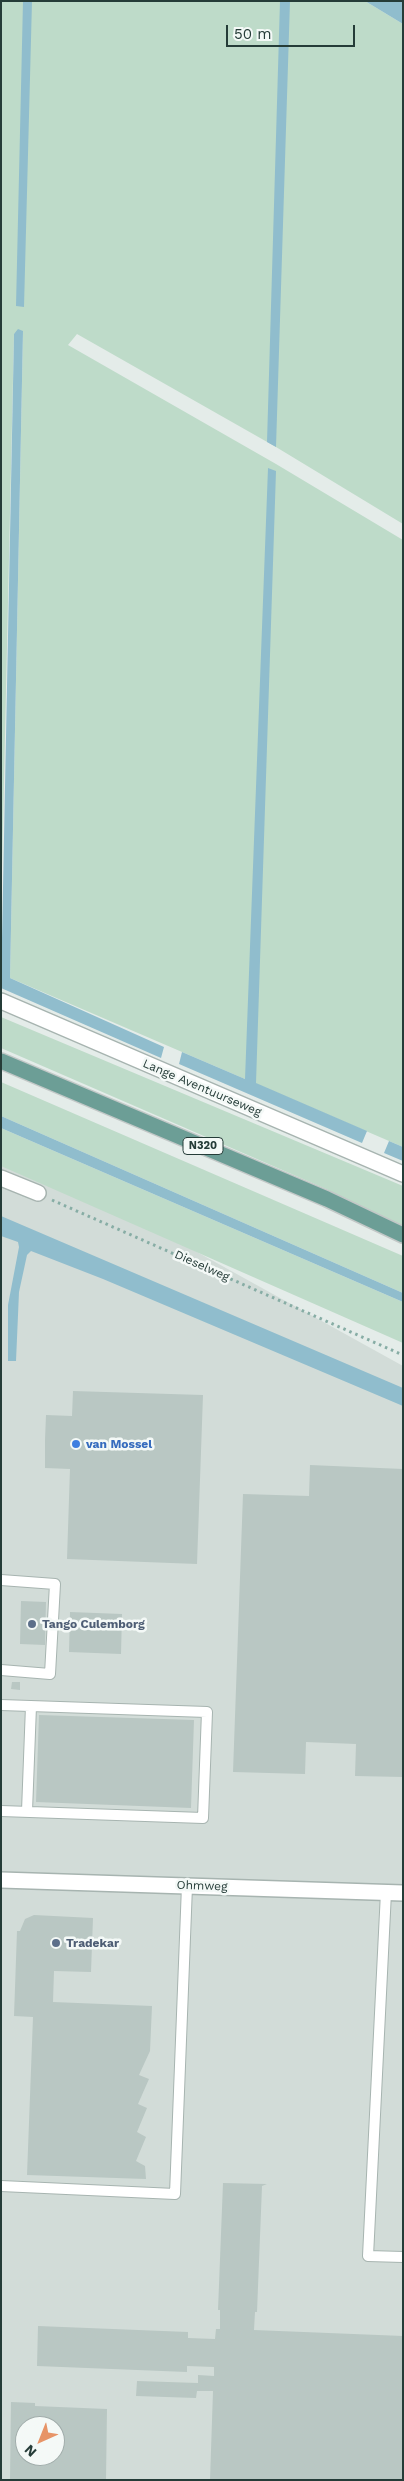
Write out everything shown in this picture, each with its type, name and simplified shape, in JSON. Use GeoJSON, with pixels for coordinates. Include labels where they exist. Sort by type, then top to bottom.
{"type":"FeatureCollection","features":[{"type":"Feature","properties":{"kind":"main road","name":"N320"},"geometry":{"type":"LineString","coordinates":[[1,1061],[327,1199],[403,1235]]}},
{"type":"Feature","properties":{"kind":"street","name":"Lange Aventuurseweg"},"geometry":{"type":"LineString","coordinates":[[1,1001],[403,1174]]}},
{"type":"Feature","properties":{"kind":"street"},"geometry":{"type":"LineString","coordinates":[[1,1178],[38,1194]]}},
{"type":"Feature","properties":{"kind":"street","name":"Ohmweg"},"geometry":{"type":"LineString","coordinates":[[1,1880],[403,1893]]}},
{"type":"Feature","properties":{"kind":"lane"},"geometry":{"type":"LineString","coordinates":[[1,1580],[55,1584],[50,1674],[1,1670]]}},
{"type":"Feature","properties":{"kind":"lane"},"geometry":{"type":"LineString","coordinates":[[1,1705],[207,1712],[203,1818],[1,1810]]}},
{"type":"Feature","properties":{"kind":"lane"},"geometry":{"type":"LineString","coordinates":[[27,1812],[31,1706]]}},
{"type":"Feature","properties":{"kind":"lane"},"geometry":{"type":"LineString","coordinates":[[1,2186],[175,2194],[187,1886]]}},
{"type":"Feature","properties":{"kind":"lane"},"geometry":{"type":"LineString","coordinates":[[386,1892],[368,2256],[403,2257]]}},
{"type":"Feature","properties":{"kind":"path","name":"Dieselweg"},"geometry":{"type":"LineString","coordinates":[[38,1194],[403,1355]]}},
{"type":"Feature","properties":{"kind":"shaded area"},"geometry":{"type":"Polygon","coordinates":[[[1,1161],[159,1231],[403,1366],[403,2480],[1,2480],[1,1161]]]}},
{"type":"Feature","properties":{"kind":"green space"},"geometry":{"type":"Polygon","coordinates":[[[1,1],[365,1],[403,24],[403,524],[276,447],[77,334],[68,345],[276,464],[403,540],[403,1147],[10,978],[23,331],[14,334],[1,914],[1,1]]]}},
{"type":"Feature","properties":{"kind":"green space"},"geometry":{"type":"Polygon","coordinates":[[[1,1017],[403,1186],[403,1226],[326,1189],[1,1048],[1,1017]]]}},
{"type":"Feature","properties":{"kind":"green space"},"geometry":{"type":"Polygon","coordinates":[[[1,1082],[403,1256],[403,1293],[1,1116],[1,1082]]]}},
{"type":"Feature","properties":{"kind":"green space"},"geometry":{"type":"Polygon","coordinates":[[[1,1128],[403,1302],[403,1343],[1,1166],[1,1128]]]}},
{"type":"Feature","properties":{"kind":"water"},"geometry":{"type":"Polygon","coordinates":[[[23,1],[32,1],[24,307],[16,306],[23,1]]]}},
{"type":"Feature","properties":{"kind":"water"},"geometry":{"type":"Polygon","coordinates":[[[280,1],[290,1],[276,447],[267,442],[280,1]]]}},
{"type":"Feature","properties":{"kind":"water"},"geometry":{"type":"Polygon","coordinates":[[[365,1],[403,1],[403,24],[365,1]]]}},
{"type":"Feature","properties":{"kind":"water"},"geometry":{"type":"Polygon","coordinates":[[[18,329],[23,331],[10,978],[164,1047],[161,1058],[1,988],[14,334],[18,329]]]}},
{"type":"Feature","properties":{"kind":"water"},"geometry":{"type":"Polygon","coordinates":[[[268,468],[276,471],[256,1083],[367,1131],[362,1143],[179,1064],[182,1052],[245,1079],[268,468]]]}},
{"type":"Feature","properties":{"kind":"water"},"geometry":{"type":"Polygon","coordinates":[[[1,1116],[403,1293],[403,1302],[1,1128],[1,1116]]]}},
{"type":"Feature","properties":{"kind":"water"},"geometry":{"type":"Polygon","coordinates":[[[389,1141],[403,1147],[403,1161],[384,1153],[389,1141]]]}},
{"type":"Feature","properties":{"kind":"water"},"geometry":{"type":"Polygon","coordinates":[[[1,1216],[403,1388],[403,1406],[103,1279],[31,1251],[27,1255],[19,1292],[16,1361],[8,1361],[8,1305],[19,1247],[18,1242],[1,1236],[1,1216]]]}},
{"type":"Feature","properties":{"kind":"building"},"geometry":{"type":"Polygon","coordinates":[[[73,1391],[203,1395],[197,1564],[67,1559],[70,1469],[45,1468],[45,1440],[46,1415],[72,1416],[73,1391]]]}},
{"type":"Feature","properties":{"kind":"building"},"geometry":{"type":"Polygon","coordinates":[[[310,1465],[403,1469],[403,1777],[355,1776],[356,1744],[306,1742],[305,1774],[233,1772],[243,1494],[309,1496],[310,1465]]]}},
{"type":"Feature","properties":{"kind":"building"},"geometry":{"type":"Polygon","coordinates":[[[21,1601],[46,1602],[45,1645],[20,1644],[21,1601]]]}},
{"type":"Feature","properties":{"kind":"building"},"geometry":{"type":"Polygon","coordinates":[[[70,1612],[122,1614],[121,1654],[69,1652],[70,1612]]]}},
{"type":"Feature","properties":{"kind":"building"},"geometry":{"type":"Polygon","coordinates":[[[12,1682],[20,1682],[20,1690],[11,1689],[12,1682]]]}},
{"type":"Feature","properties":{"kind":"building"},"geometry":{"type":"Polygon","coordinates":[[[39,1715],[194,1720],[191,1808],[36,1802],[39,1715]]]}},
{"type":"Feature","properties":{"kind":"building"},"geometry":{"type":"Polygon","coordinates":[[[34,1915],[93,1918],[91,1972],[54,1971],[53,2002],[152,2006],[150,2051],[139,2075],[149,2079],[138,2104],[147,2108],[137,2132],[146,2137],[136,2161],[145,2166],[146,2179],[27,2175],[33,2017],[14,2016],[17,1931],[20,1931],[25,1919],[34,1915]]]}},
{"type":"Feature","properties":{"kind":"building"},"geometry":{"type":"Polygon","coordinates":[[[223,2183],[267,2184],[262,2186],[257,2312],[255,2312],[254,2330],[403,2336],[403,2480],[210,2480],[213,2391],[197,2391],[196,2398],[136,2396],[137,2381],[198,2383],[198,2375],[214,2376],[214,2367],[187,2366],[187,2372],[37,2366],[38,2326],[188,2332],[188,2338],[215,2339],[216,2329],[220,2329],[220,2310],[218,2310],[223,2183]]]}},
{"type":"Feature","properties":{"kind":"building"},"geometry":{"type":"Polygon","coordinates":[[[11,2402],[35,2403],[35,2406],[107,2409],[106,2480],[10,2480],[11,2402]]]}},
{"type":"Feature","properties":{"kind":"place","name":"van Mossel"},"geometry":{"type":"Point","coordinates":[76,1444]}},
{"type":"Feature","properties":{"kind":"place","name":"Tango Culemborg"},"geometry":{"type":"Point","coordinates":[32,1624]}},
{"type":"Feature","properties":{"kind":"place","name":"Tradekar"},"geometry":{"type":"Point","coordinates":[56,1943]}}]}
